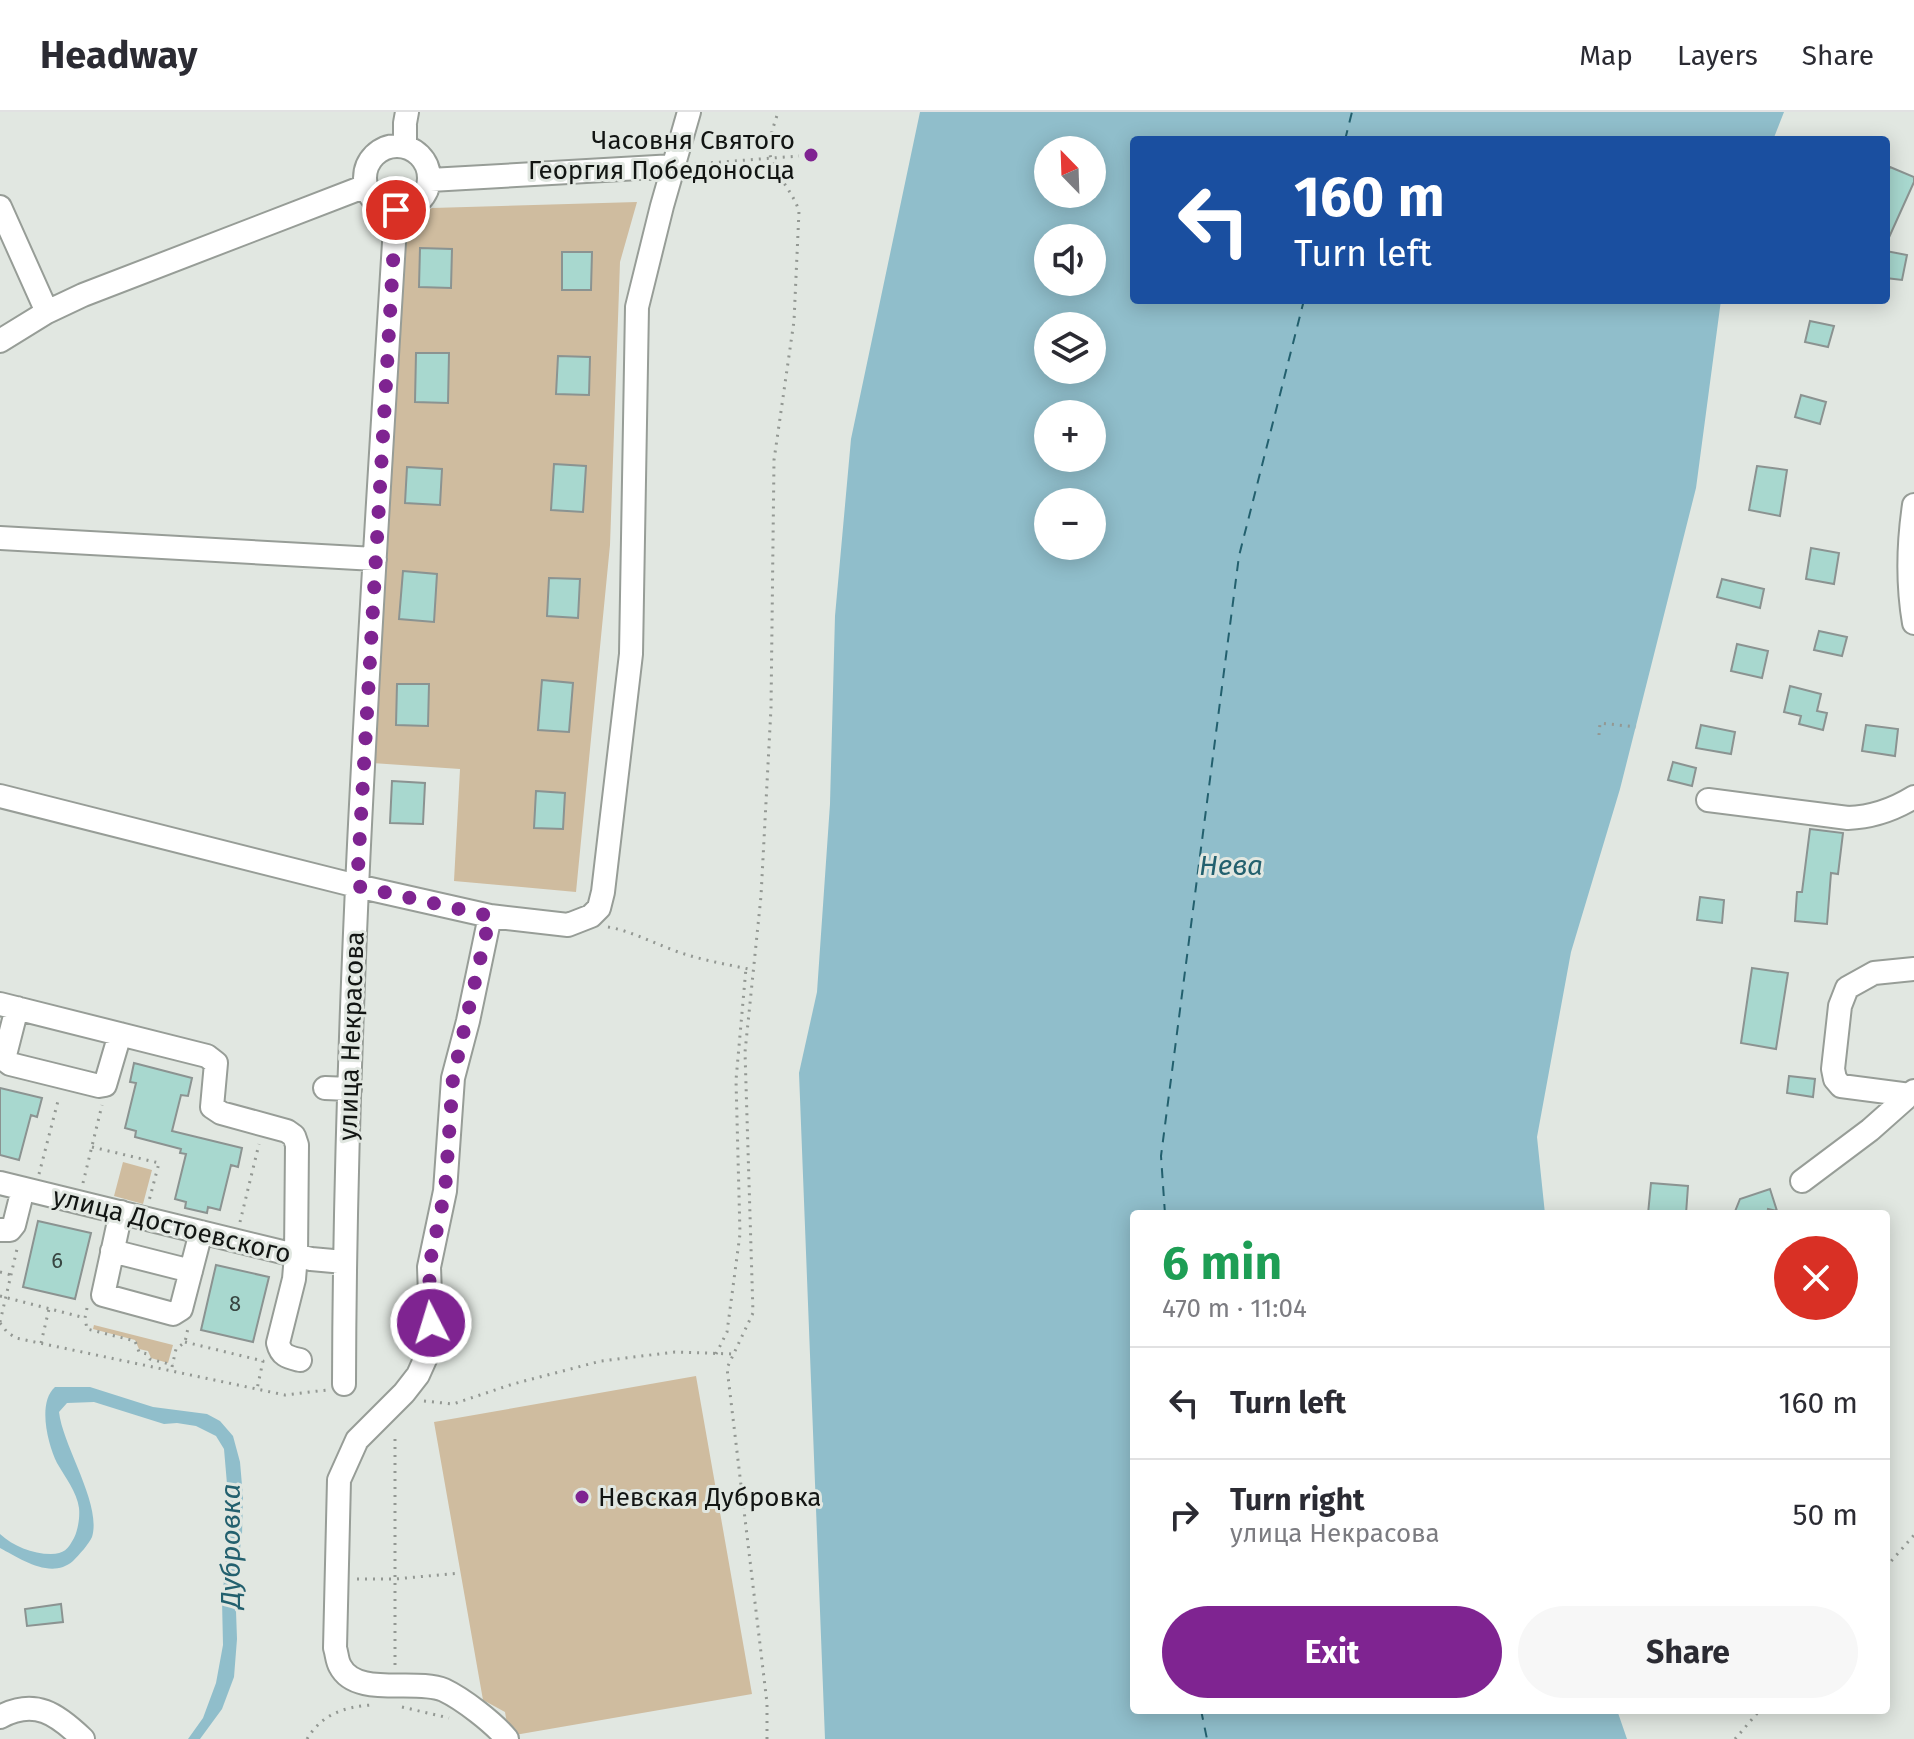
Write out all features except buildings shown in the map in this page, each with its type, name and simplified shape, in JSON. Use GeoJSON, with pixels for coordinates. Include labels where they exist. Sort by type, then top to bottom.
{"type":"FeatureCollection","features":[{"type":"Feature","properties":{"kind":"street"},"geometry":{"type":"LineString","coordinates":[[405,147],[407,112]]}},
{"type":"Feature","properties":{"kind":"street"},"geometry":{"type":"LineString","coordinates":[[0,796],[357,886],[490,916],[568,925],[591,916],[599,908],[605,876],[631,654],[637,307],[689,112]]}},
{"type":"Feature","properties":{"kind":"street"},"geometry":{"type":"LineString","coordinates":[[392,146],[405,147],[423,159],[430,180],[422,198],[406,209],[383,207],[372,198],[366,186],[370,161],[380,151],[392,146]]}},
{"type":"Feature","properties":{"kind":"street"},"geometry":{"type":"LineString","coordinates":[[430,180],[674,166]]}},
{"type":"Feature","properties":{"kind":"street"},"geometry":{"type":"LineString","coordinates":[[0,341],[47,312],[131,275],[366,186]]}},
{"type":"Feature","properties":{"kind":"street"},"geometry":{"type":"LineString","coordinates":[[0,207],[47,312]]}},
{"type":"Feature","properties":{"kind":"street","name":"улица Некрасова"},"geometry":{"type":"LineString","coordinates":[[339,1386],[357,886],[396,210]]}},
{"type":"Feature","properties":{"kind":"street"},"geometry":{"type":"LineString","coordinates":[[1914,505],[1908,549],[1908,587],[1914,623]]}},
{"type":"Feature","properties":{"kind":"street"},"geometry":{"type":"LineString","coordinates":[[0,538],[375,559]]}},
{"type":"Feature","properties":{"kind":"street"},"geometry":{"type":"LineString","coordinates":[[1708,800],[1848,818],[1868,817],[1898,807],[1914,797]]}},
{"type":"Feature","properties":{"kind":"street"},"geometry":{"type":"LineString","coordinates":[[490,916],[453,1078],[445,1191],[429,1267],[429,1346],[418,1375],[357,1440],[343,1467],[338,1494],[335,1648],[340,1666],[348,1676],[359,1682],[395,1696],[432,1687],[444,1690],[493,1725],[507,1739]]}},
{"type":"Feature","properties":{"kind":"street"},"geometry":{"type":"LineString","coordinates":[[1912,1093],[1841,1086],[1835,1079],[1833,1069],[1840,1006],[1847,988],[1874,973],[1914,969]]}},
{"type":"Feature","properties":{"kind":"street"},"geometry":{"type":"LineString","coordinates":[[120,1034],[105,1085],[6,1061],[8,1006],[120,1034],[207,1056],[216,1063],[212,1107],[221,1113],[287,1131],[294,1136],[297,1145],[296,1255],[278,1343],[280,1351],[286,1356],[300,1360]]}},
{"type":"Feature","properties":{"kind":"street"},"geometry":{"type":"LineString","coordinates":[[325,1088],[350,1089]]}},
{"type":"Feature","properties":{"kind":"street"},"geometry":{"type":"LineString","coordinates":[[1802,1181],[1870,1130],[1912,1093]]}},
{"type":"Feature","properties":{"kind":"street","name":"улица Достоевского"},"geometry":{"type":"LineString","coordinates":[[0,1183],[296,1255],[344,1262]]}},
{"type":"Feature","properties":{"kind":"street"},"geometry":{"type":"LineString","coordinates":[[10,1234],[29,1190]]}},
{"type":"Feature","properties":{"kind":"street"},"geometry":{"type":"LineString","coordinates":[[121,1212],[103,1295],[134,1304],[178,1313],[201,1232]]}},
{"type":"Feature","properties":{"kind":"street"},"geometry":{"type":"LineString","coordinates":[[112,1251],[191,1271]]}},
{"type":"Feature","properties":{"kind":"street"},"geometry":{"type":"LineString","coordinates":[[0,1717],[33,1707],[49,1712],[83,1739]]}},
{"type":"Feature","properties":{"kind":"path"},"geometry":{"type":"LineString","coordinates":[[767,1739],[767,1703],[727,1368],[753,1313],[745,1052],[761,896],[771,708],[774,460],[794,321],[799,211],[795,197],[771,157],[770,143],[778,112]]}},
{"type":"Feature","properties":{"kind":"path"},"geometry":{"type":"LineString","coordinates":[[674,166],[799,156]]}},
{"type":"Feature","properties":{"kind":"path"},"geometry":{"type":"LineString","coordinates":[[1599,735],[1600,723],[1636,727]]}},
{"type":"Feature","properties":{"kind":"path"},"geometry":{"type":"LineString","coordinates":[[580,922],[618,928],[707,961],[753,970]]}},
{"type":"Feature","properties":{"kind":"path"},"geometry":{"type":"LineString","coordinates":[[716,1354],[727,1332],[740,1234],[736,1080],[746,968]]}},
{"type":"Feature","properties":{"kind":"path"},"geometry":{"type":"LineString","coordinates":[[29,1190],[64,1077]]}},
{"type":"Feature","properties":{"kind":"path"},"geometry":{"type":"LineString","coordinates":[[78,1202],[105,1085]]}},
{"type":"Feature","properties":{"kind":"path"},"geometry":{"type":"LineString","coordinates":[[235,1240],[264,1124]]}},
{"type":"Feature","properties":{"kind":"path"},"geometry":{"type":"LineString","coordinates":[[92,1147],[159,1163],[145,1218]]}},
{"type":"Feature","properties":{"kind":"path"},"geometry":{"type":"LineString","coordinates":[[10,1234],[11,1275],[0,1323],[16,1338],[285,1395],[339,1386]]}},
{"type":"Feature","properties":{"kind":"path"},"geometry":{"type":"LineString","coordinates":[[0,1272],[11,1275]]}},
{"type":"Feature","properties":{"kind":"path"},"geometry":{"type":"LineString","coordinates":[[0,1296],[85,1318]]}},
{"type":"Feature","properties":{"kind":"path"},"geometry":{"type":"LineString","coordinates":[[89,1302],[85,1318],[87,1329],[135,1341],[139,1352],[147,1354],[150,1359],[173,1365]]}},
{"type":"Feature","properties":{"kind":"path"},"geometry":{"type":"LineString","coordinates":[[41,1343],[49,1309]]}},
{"type":"Feature","properties":{"kind":"path"},"geometry":{"type":"LineString","coordinates":[[171,1371],[176,1349],[185,1342],[191,1316]]}},
{"type":"Feature","properties":{"kind":"path"},"geometry":{"type":"LineString","coordinates":[[185,1342],[263,1361],[257,1390]]}},
{"type":"Feature","properties":{"kind":"path"},"geometry":{"type":"LineString","coordinates":[[401,1396],[453,1404],[513,1384],[601,1361],[675,1352],[733,1354]]}},
{"type":"Feature","properties":{"kind":"path"},"geometry":{"type":"LineString","coordinates":[[395,1439],[395,1696],[452,1719]]}},
{"type":"Feature","properties":{"kind":"path"},"geometry":{"type":"LineString","coordinates":[[1890,1562],[1914,1535]]}},
{"type":"Feature","properties":{"kind":"path"},"geometry":{"type":"LineString","coordinates":[[336,1579],[395,1579],[460,1573]]}},
{"type":"Feature","properties":{"kind":"path"},"geometry":{"type":"LineString","coordinates":[[307,1739],[317,1726],[341,1709],[377,1705]]}},
{"type":"Feature","properties":{"kind":"path"},"geometry":{"type":"LineString","coordinates":[[1735,1739],[1757,1714]]}},
{"type":"Feature","properties":{"kind":"shaded area"},"geometry":{"type":"Polygon","coordinates":[[[637,202],[620,262],[610,545],[576,892],[454,881],[460,769],[372,763],[405,224],[432,208],[637,202]]]}},
{"type":"Feature","properties":{"kind":"shaded area"},"geometry":{"type":"Polygon","coordinates":[[[123,1162],[152,1170],[143,1204],[114,1196],[123,1162]]]}},
{"type":"Feature","properties":{"kind":"shaded area"},"geometry":{"type":"Polygon","coordinates":[[[94,1325],[173,1345],[168,1363],[151,1358],[148,1351],[139,1349],[135,1340],[93,1329],[94,1325]]]}},
{"type":"Feature","properties":{"kind":"shaded area","name":"Невская Дубровка"},"geometry":{"type":"Polygon","coordinates":[[[696,1376],[752,1694],[509,1736],[505,1712],[483,1700],[434,1422],[696,1376]]]}},
{"type":"Feature","properties":{"kind":"water","name":"Нева"},"geometry":{"type":"Polygon","coordinates":[[[920,112],[1784,112],[1775,136],[1130,136],[1130,304],[1720,304],[1696,488],[1620,789],[1571,952],[1537,1137],[1545,1210],[1130,1210],[1130,1714],[1618,1714],[1627,1739],[825,1739],[799,1073],[817,992],[830,804],[835,616],[851,439],[920,112]]]}},
{"type":"Feature","properties":{"kind":"water","name":"Дубровка"},"geometry":{"type":"Polygon","coordinates":[[[55,1387],[90,1387],[153,1407],[207,1414],[220,1421],[233,1436],[240,1462],[243,1497],[242,1535],[235,1583],[237,1639],[234,1677],[222,1709],[200,1739],[188,1739],[203,1718],[216,1683],[223,1645],[222,1600],[230,1519],[224,1449],[216,1436],[196,1426],[164,1424],[94,1402],[67,1403],[59,1412],[92,1508],[92,1537],[78,1556],[64,1566],[55,1569],[36,1566],[0,1548],[0,1534],[23,1548],[51,1554],[65,1550],[75,1535],[79,1519],[78,1502],[57,1463],[46,1424],[46,1403],[55,1387]]]}},
{"type":"Feature","properties":{"kind":"ferry route"},"geometry":{"type":"LineString","coordinates":[[1346,136],[1352,112]]}},
{"type":"Feature","properties":{"kind":"ferry route"},"geometry":{"type":"LineString","coordinates":[[1165,1210],[1161,1156],[1239,556],[1303,304]]}},
{"type":"Feature","properties":{"kind":"ferry route"},"geometry":{"type":"LineString","coordinates":[[1202,1714],[1207,1739]]}},
{"type":"Feature","properties":{"kind":"place","name":"Часовня Святого Георгия Победоносца"},"geometry":{"type":"Point","coordinates":[811,155]}},
{"type":"Feature","properties":{"kind":"place","name":"Невская Дубровка"},"geometry":{"type":"Point","coordinates":[582,1497]}},
{"type":"Feature","properties":{"kind":"route"},"geometry":{"type":"LineString","coordinates":[[396,210],[357,886],[490,916],[453,1078],[445,1191],[429,1267],[431,1323]]}}]}
